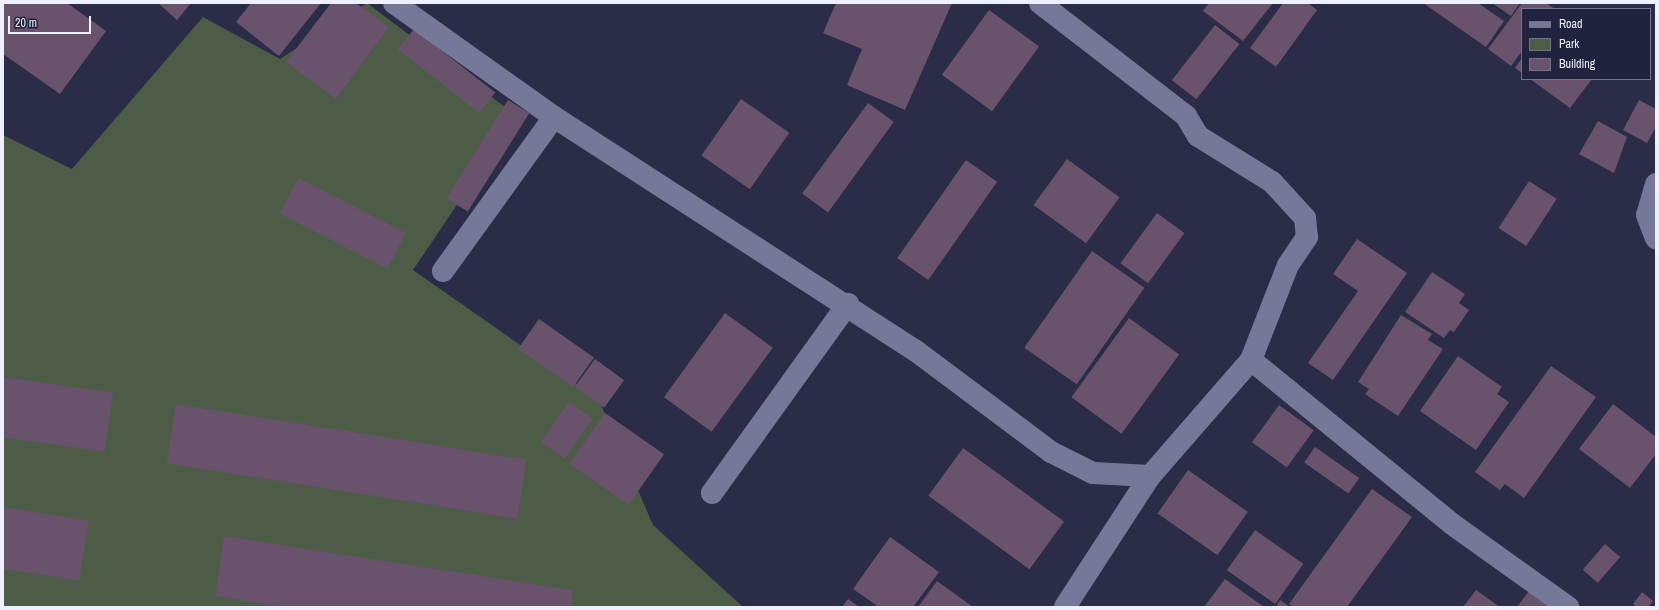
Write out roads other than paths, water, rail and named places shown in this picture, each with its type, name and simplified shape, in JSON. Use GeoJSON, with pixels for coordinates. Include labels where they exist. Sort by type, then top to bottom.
{"type":"FeatureCollection","features":[{"type":"Feature","properties":{"kind":"street"},"geometry":{"type":"LineString","coordinates":[[394,3],[554,117],[848,304],[1070,463],[1093,473],[1150,476]]}},
{"type":"Feature","properties":{"kind":"street"},"geometry":{"type":"LineString","coordinates":[[1040,3],[1186,116],[1198,136],[1272,182],[1305,218],[1308,237],[1288,265],[1251,360],[1150,476],[1065,607]]}},
{"type":"Feature","properties":{"kind":"street"},"geometry":{"type":"LineString","coordinates":[[443,271],[554,117]]}},
{"type":"Feature","properties":{"kind":"street"},"geometry":{"type":"LineString","coordinates":[[1656,184],[1647,215],[1656,238]]}},
{"type":"Feature","properties":{"kind":"street"},"geometry":{"type":"LineString","coordinates":[[712,493],[848,304]]}},
{"type":"Feature","properties":{"kind":"street"},"geometry":{"type":"LineString","coordinates":[[1251,360],[1452,524],[1568,607]]}}]}
